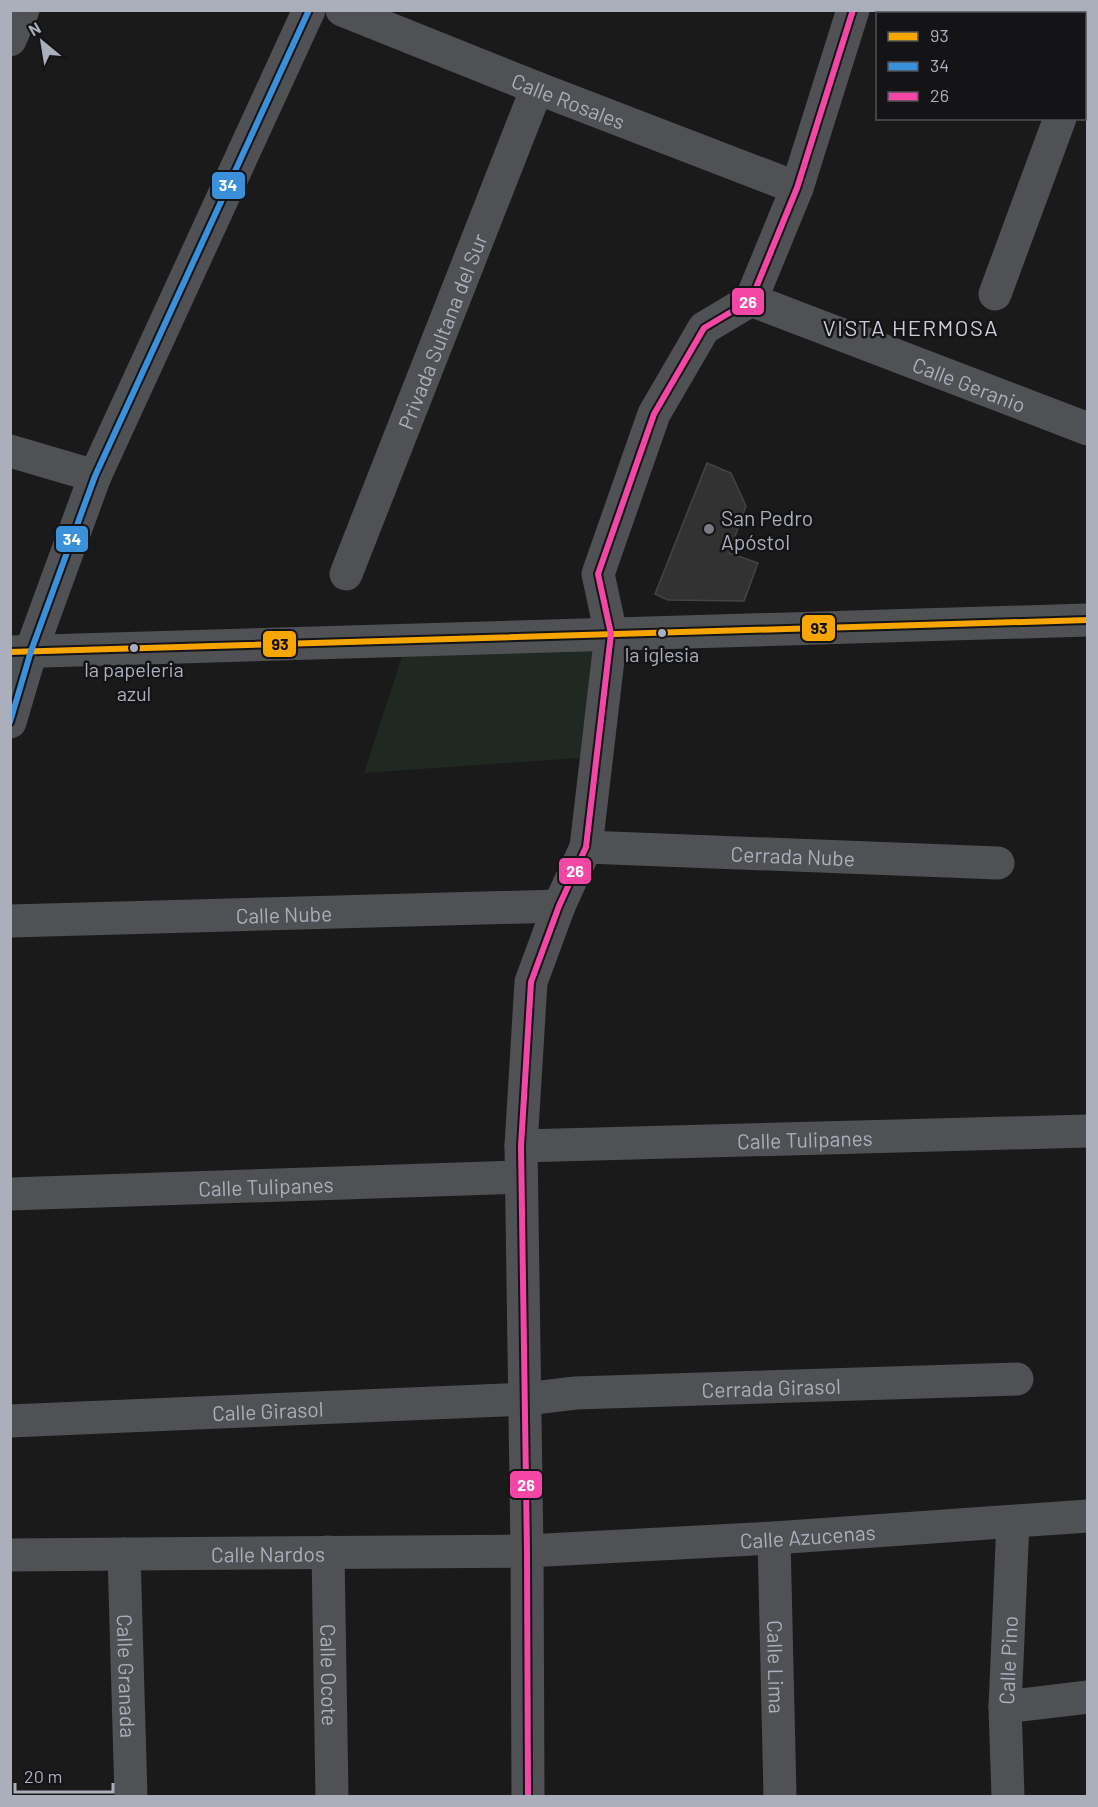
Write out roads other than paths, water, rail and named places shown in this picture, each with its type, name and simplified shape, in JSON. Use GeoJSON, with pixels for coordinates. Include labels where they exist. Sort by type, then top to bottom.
{"type":"FeatureCollection","features":[{"type":"Feature","properties":{"kind":"street"},"geometry":{"type":"LineString","coordinates":[[10,40],[23,10]]}},
{"type":"Feature","properties":{"kind":"street"},"geometry":{"type":"LineString","coordinates":[[10,722],[21,651],[94,476],[309,10]]}},
{"type":"Feature","properties":{"kind":"street","name":"Calle Rosales"},"geometry":{"type":"LineString","coordinates":[[342,10],[797,188]]}},
{"type":"Feature","properties":{"kind":"street"},"geometry":{"type":"LineString","coordinates":[[528,1797],[521,1161],[531,982],[559,906],[586,847],[610,634],[598,574],[654,414],[705,328],[751,300],[797,188],[853,10]]}},
{"type":"Feature","properties":{"kind":"street","name":"Privada Sultana del Sur"},"geometry":{"type":"LineString","coordinates":[[346,574],[537,88]]}},
{"type":"Feature","properties":{"kind":"street"},"geometry":{"type":"LineString","coordinates":[[995,294],[1059,120]]}},
{"type":"Feature","properties":{"kind":"street","name":"Calle Geranio"},"geometry":{"type":"LineString","coordinates":[[751,300],[1088,429]]}},
{"type":"Feature","properties":{"kind":"street"},"geometry":{"type":"LineString","coordinates":[[10,451],[94,476]]}},
{"type":"Feature","properties":{"kind":"street"},"geometry":{"type":"LineString","coordinates":[[21,651],[1088,620]]}},
{"type":"Feature","properties":{"kind":"street","name":"Cerrada Nube"},"geometry":{"type":"LineString","coordinates":[[586,847],[998,862]]}},
{"type":"Feature","properties":{"kind":"street","name":"Calle Nube"},"geometry":{"type":"LineString","coordinates":[[10,921],[559,906]]}},
{"type":"Feature","properties":{"kind":"street","name":"Calle Tulipanes"},"geometry":{"type":"LineString","coordinates":[[10,1194],[521,1161],[1088,1131]]}},
{"type":"Feature","properties":{"kind":"street","name":"Cerrada Girasol"},"geometry":{"type":"LineString","coordinates":[[525,1399],[576,1393],[1017,1379]]}},
{"type":"Feature","properties":{"kind":"street","name":"Calle Girasol"},"geometry":{"type":"LineString","coordinates":[[10,1421],[525,1399]]}},
{"type":"Feature","properties":{"kind":"street","name":"Calle Azucenas"},"geometry":{"type":"LineString","coordinates":[[527,1551],[774,1538],[1088,1516]]}},
{"type":"Feature","properties":{"kind":"street","name":"Calle Pino"},"geometry":{"type":"LineString","coordinates":[[1008,1797],[1005,1707],[1012,1522]]}},
{"type":"Feature","properties":{"kind":"street","name":"Calle Lima"},"geometry":{"type":"LineString","coordinates":[[774,1538],[780,1797]]}},
{"type":"Feature","properties":{"kind":"street","name":"Calle Nardos"},"geometry":{"type":"LineString","coordinates":[[10,1555],[527,1551]]}},
{"type":"Feature","properties":{"kind":"street","name":"Calle Ocote"},"geometry":{"type":"LineString","coordinates":[[328,1552],[332,1797]]}},
{"type":"Feature","properties":{"kind":"street","name":"Calle Granada"},"geometry":{"type":"LineString","coordinates":[[124,1554],[131,1797]]}},
{"type":"Feature","properties":{"kind":"street"},"geometry":{"type":"LineString","coordinates":[[1005,1707],[1088,1697]]}},
{"type":"Feature","properties":{"kind":"place","name":"San Pedro Apóstol"},"geometry":{"type":"Point","coordinates":[709,529]}},
{"type":"Feature","properties":{"kind":"place","name":"la iglesia"},"geometry":{"type":"Point","coordinates":[662,633]}},
{"type":"Feature","properties":{"kind":"place","name":"la papeleria azul"},"geometry":{"type":"Point","coordinates":[134,648]}},
{"type":"Feature","properties":{"kind":"district","name":"VISTA HERMOSA"},"geometry":{"type":"Point","coordinates":[911,327]}}]}
